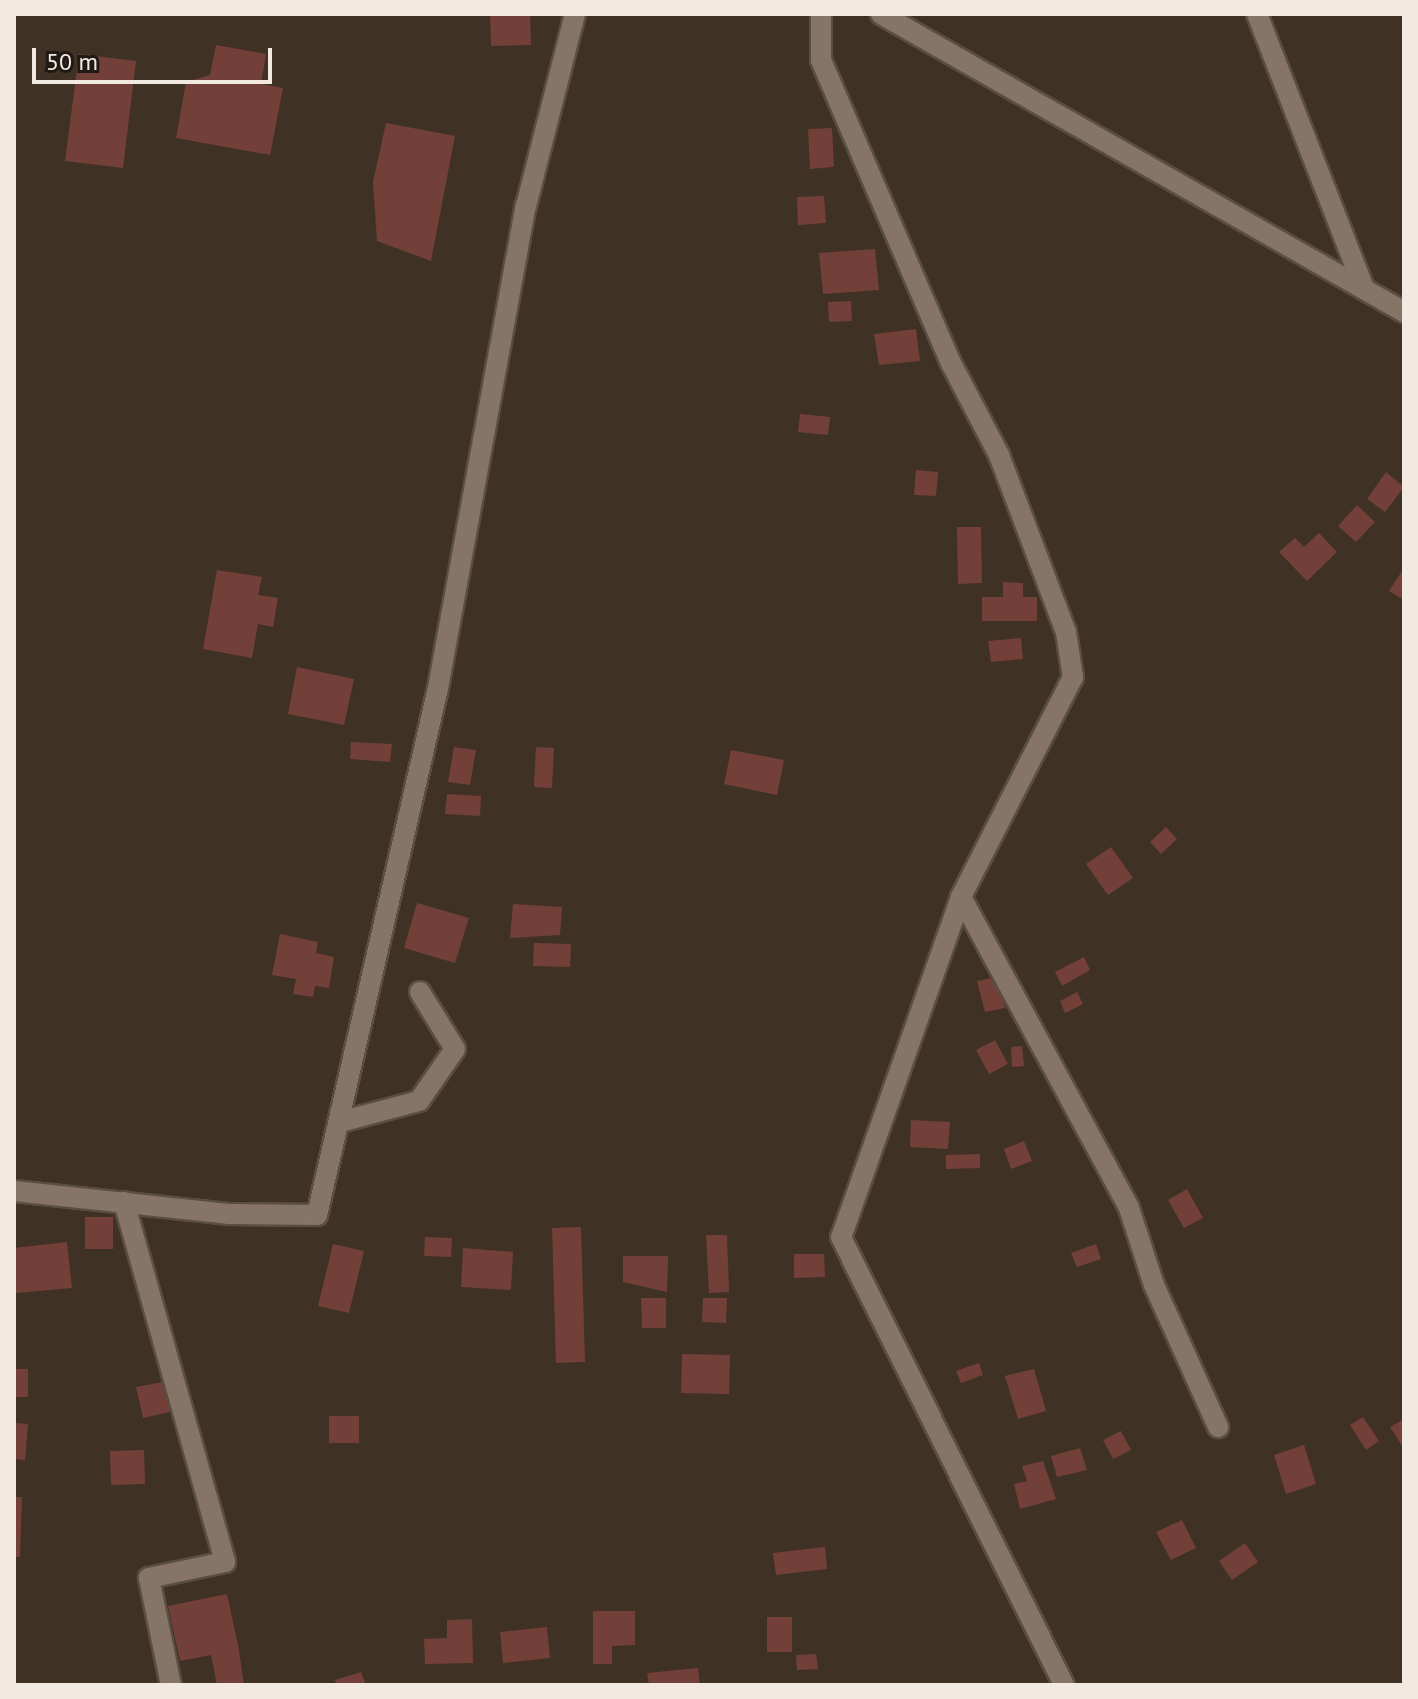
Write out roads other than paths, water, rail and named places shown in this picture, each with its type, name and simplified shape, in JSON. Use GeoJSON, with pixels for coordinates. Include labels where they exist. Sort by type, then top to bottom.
{"type":"FeatureCollection","features":[{"type":"Feature","properties":{"kind":"street"},"geometry":{"type":"LineString","coordinates":[[14,1191],[317,1215],[438,688],[526,206],[575,14]]}},
{"type":"Feature","properties":{"kind":"street"},"geometry":{"type":"LineString","coordinates":[[821,14],[821,60],[952,365],[999,455],[1066,632],[1073,677],[961,897],[841,1237],[1064,1685]]}},
{"type":"Feature","properties":{"kind":"street"},"geometry":{"type":"LineString","coordinates":[[881,14],[1404,312]]}},
{"type":"Feature","properties":{"kind":"street"},"geometry":{"type":"LineString","coordinates":[[1257,14],[1364,289]]}},
{"type":"Feature","properties":{"kind":"street"},"geometry":{"type":"LineString","coordinates":[[961,897],[1129,1208],[1154,1285],[1218,1427]]}},
{"type":"Feature","properties":{"kind":"street"},"geometry":{"type":"LineString","coordinates":[[340,1122],[419,1101],[455,1049],[420,992]]}},
{"type":"Feature","properties":{"kind":"street"},"geometry":{"type":"LineString","coordinates":[[124,1202],[225,1562],[149,1578],[171,1685]]}}]}
